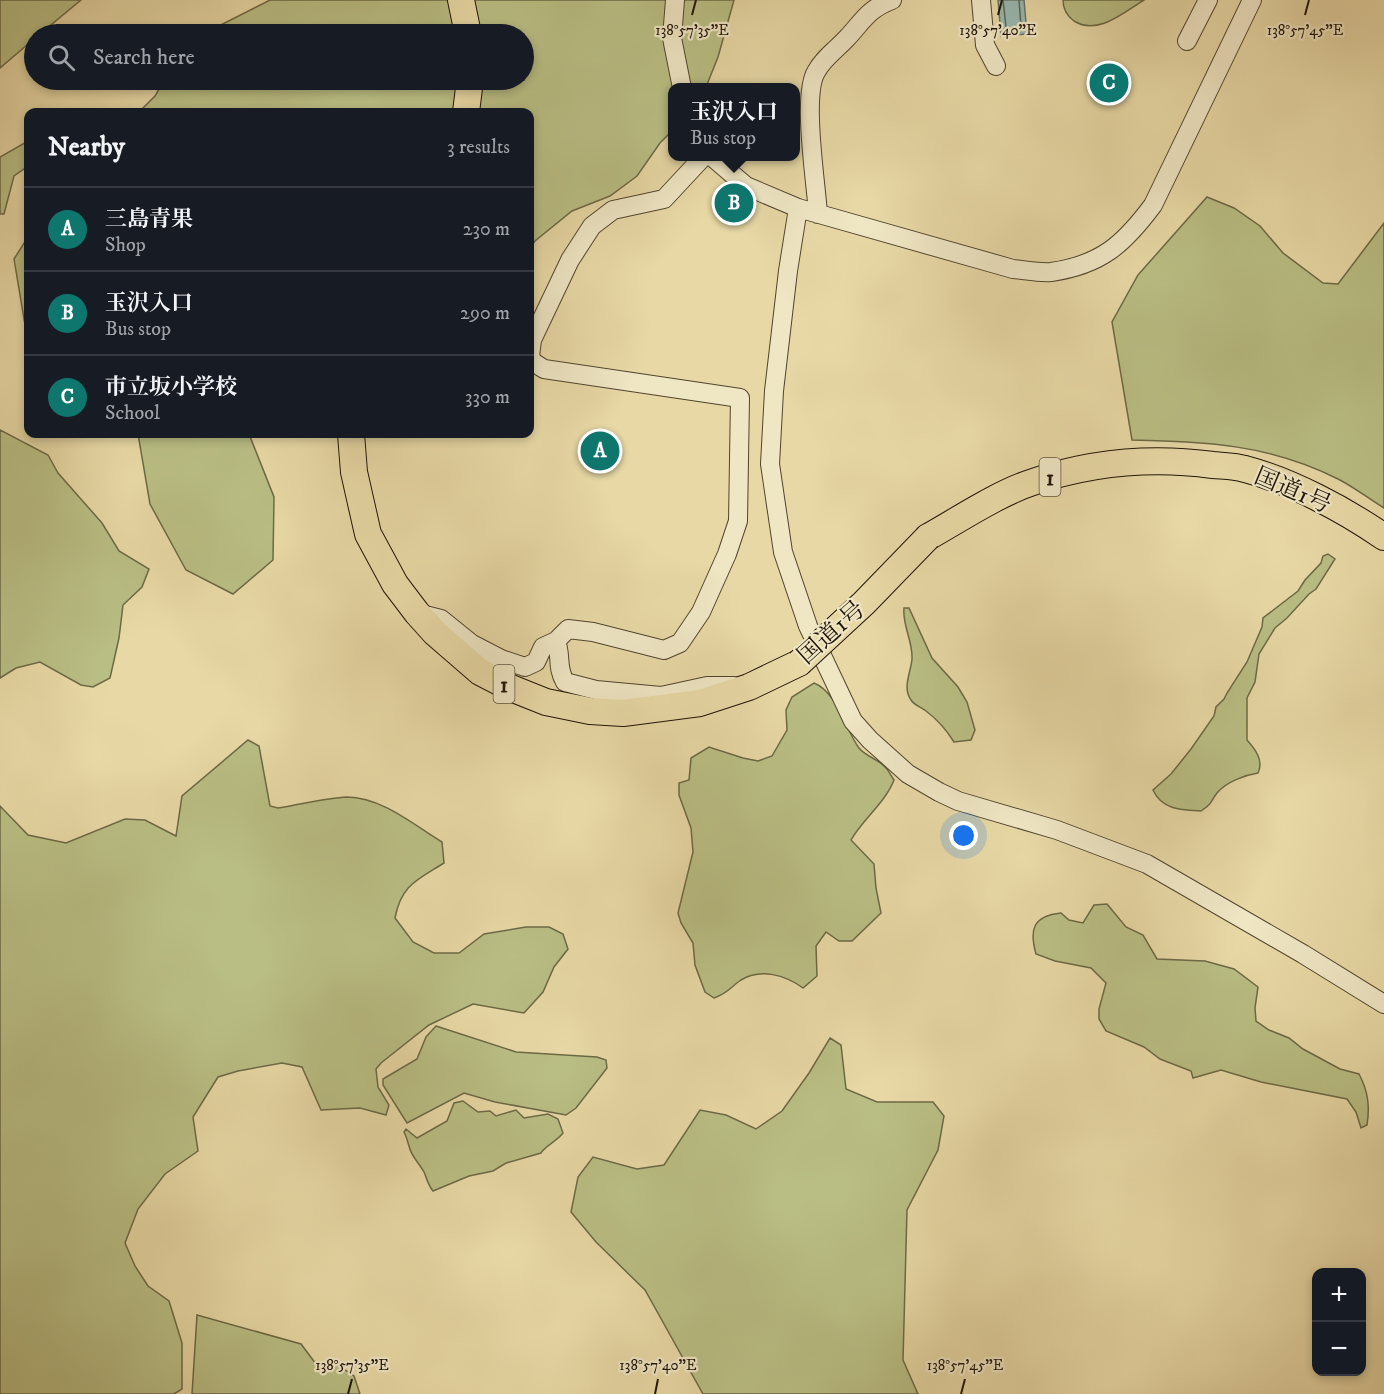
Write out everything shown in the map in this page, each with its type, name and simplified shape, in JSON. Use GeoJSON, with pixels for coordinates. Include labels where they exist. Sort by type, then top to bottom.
{"type":"FeatureCollection","features":[{"type":"Feature","properties":{"kind":"highway"},"geometry":{"type":"LineString","coordinates":[[461,0],[466,24]]}},
{"type":"Feature","properties":{"kind":"highway"},"geometry":{"type":"LineString","coordinates":[[466,108],[469,90]]}},
{"type":"Feature","properties":{"kind":"highway","name":"国道1号"},"geometry":{"type":"LineString","coordinates":[[351,438],[354,472],[368,534],[395,584],[417,613],[435,633],[480,672],[546,702],[590,711],[623,713],[700,704],[749,687],[799,663],[864,603],[928,537],[1031,482],[1089,468],[1139,461],[1184,461],[1245,469],[1300,489],[1362,522],[1384,537]]}},
{"type":"Feature","properties":{"kind":"street"},"geometry":{"type":"LineString","coordinates":[[675,0],[672,39],[681,83]]}},
{"type":"Feature","properties":{"kind":"street"},"geometry":{"type":"LineString","coordinates":[[818,214],[810,86],[821,63],[847,38],[858,23],[870,11],[892,0]]}},
{"type":"Feature","properties":{"kind":"street"},"geometry":{"type":"LineString","coordinates":[[981,0],[986,45],[996,66]]}},
{"type":"Feature","properties":{"kind":"street"},"geometry":{"type":"LineString","coordinates":[[1187,40],[1208,0]]}},
{"type":"Feature","properties":{"kind":"street"},"geometry":{"type":"LineString","coordinates":[[717,161],[746,186],[798,208],[1013,269],[1049,272],[1084,264],[1109,253],[1134,231],[1153,205],[1252,0]]}},
{"type":"Feature","properties":{"kind":"street"},"geometry":{"type":"LineString","coordinates":[[534,336],[570,260],[592,226],[613,210],[664,199],[699,161]]}},
{"type":"Feature","properties":{"kind":"street"},"geometry":{"type":"LineString","coordinates":[[798,208],[774,391],[770,464],[783,552],[808,626],[853,721],[870,740],[908,774],[939,792],[958,801],[1057,830],[1147,864],[1303,954],[1384,1004]]}},
{"type":"Feature","properties":{"kind":"street"},"geometry":{"type":"LineString","coordinates":[[417,613],[441,619],[472,644],[501,659],[525,667],[536,662],[543,647],[556,641],[568,629],[593,632],[664,650],[680,643],[701,612],[727,554],[738,521],[740,398],[544,369],[534,363]]}},
{"type":"Feature","properties":{"kind":"street"},"geometry":{"type":"LineString","coordinates":[[556,641],[561,653],[559,671],[565,682],[596,690],[661,696],[707,686],[749,687]]}},
{"type":"Feature","properties":{"kind":"green space"},"geometry":{"type":"Polygon","coordinates":[[[0,0],[81,0],[52,24],[24,24],[24,48],[0,68],[0,0]]]}},
{"type":"Feature","properties":{"kind":"green space"},"geometry":{"type":"Polygon","coordinates":[[[270,0],[734,0],[718,57],[708,83],[668,83],[668,135],[637,176],[610,196],[572,211],[534,242],[534,108],[143,108],[158,90],[534,90],[534,24],[223,24],[270,0]]]}},
{"type":"Feature","properties":{"kind":"green space"},"geometry":{"type":"Polygon","coordinates":[[[1063,0],[1144,0],[1110,21],[1092,26],[1074,21],[1066,12],[1063,0]]]}},
{"type":"Feature","properties":{"kind":"green space"},"geometry":{"type":"Polygon","coordinates":[[[24,143],[24,169],[14,176],[4,214],[0,214],[0,157],[24,143]]]}},
{"type":"Feature","properties":{"kind":"green space"},"geometry":{"type":"Polygon","coordinates":[[[1207,197],[1234,208],[1260,226],[1283,253],[1323,283],[1338,284],[1384,223],[1384,508],[1338,479],[1287,458],[1212,444],[1132,440],[1112,322],[1138,275],[1207,197]]]}},
{"type":"Feature","properties":{"kind":"green space"},"geometry":{"type":"Polygon","coordinates":[[[24,243],[24,319],[14,259],[24,243]]]}},
{"type":"Feature","properties":{"kind":"green space"},"geometry":{"type":"Polygon","coordinates":[[[0,430],[48,455],[58,473],[102,523],[119,551],[149,569],[142,587],[123,605],[119,638],[110,678],[93,687],[81,685],[40,662],[16,668],[0,678],[0,430]]]}},
{"type":"Feature","properties":{"kind":"green space"},"geometry":{"type":"Polygon","coordinates":[[[139,438],[251,438],[274,497],[273,560],[233,594],[186,570],[150,504],[139,438]]]}},
{"type":"Feature","properties":{"kind":"green space"},"geometry":{"type":"Polygon","coordinates":[[[1328,554],[1335,559],[1316,589],[1275,628],[1259,654],[1255,682],[1247,698],[1247,740],[1259,759],[1258,773],[1230,782],[1201,811],[1173,808],[1162,802],[1153,790],[1171,774],[1214,716],[1216,707],[1224,699],[1247,662],[1262,627],[1263,618],[1298,591],[1321,563],[1323,556],[1328,554]]]}},
{"type":"Feature","properties":{"kind":"green space"},"geometry":{"type":"Polygon","coordinates":[[[904,608],[909,608],[932,658],[958,687],[967,702],[975,730],[971,740],[954,742],[938,721],[914,703],[908,695],[907,685],[912,652],[904,608]]]}},
{"type":"Feature","properties":{"kind":"green space"},"geometry":{"type":"Polygon","coordinates":[[[814,683],[829,694],[859,748],[883,765],[894,780],[885,796],[851,840],[874,864],[881,913],[852,941],[839,941],[826,932],[816,946],[817,976],[803,988],[781,977],[757,974],[741,980],[714,998],[705,992],[695,965],[693,943],[678,913],[693,852],[691,828],[679,795],[679,783],[689,780],[691,758],[709,747],[758,761],[772,756],[787,730],[786,710],[792,697],[814,683]]]}},
{"type":"Feature","properties":{"kind":"green space"},"geometry":{"type":"Polygon","coordinates":[[[248,740],[259,746],[270,806],[278,808],[321,800],[360,798],[397,813],[442,842],[444,863],[412,885],[401,898],[398,907],[395,918],[413,942],[434,953],[459,953],[484,934],[526,927],[549,927],[563,934],[568,949],[554,967],[543,992],[524,1013],[473,1004],[429,1025],[381,1063],[376,1069],[378,1087],[389,1105],[386,1115],[360,1108],[321,1110],[302,1067],[282,1063],[218,1077],[193,1117],[198,1151],[165,1174],[138,1209],[125,1243],[135,1266],[148,1286],[169,1301],[182,1343],[182,1389],[174,1394],[0,1394],[0,806],[28,835],[66,843],[125,819],[145,820],[176,836],[182,796],[248,740]]]}},
{"type":"Feature","properties":{"kind":"green space"},"geometry":{"type":"Polygon","coordinates":[[[1107,904],[1126,927],[1143,935],[1157,959],[1205,961],[1234,969],[1258,987],[1256,1021],[1340,1069],[1359,1074],[1368,1099],[1367,1125],[1361,1128],[1356,1112],[1347,1099],[1261,1082],[1221,1070],[1193,1078],[1191,1071],[1160,1059],[1144,1047],[1106,1031],[1099,1019],[1099,1009],[1106,983],[1091,968],[1055,961],[1036,954],[1033,931],[1035,925],[1044,917],[1061,913],[1069,920],[1083,923],[1094,905],[1107,904]]]}},
{"type":"Feature","properties":{"kind":"green space"},"geometry":{"type":"Polygon","coordinates":[[[436,1026],[516,1052],[597,1057],[606,1060],[607,1068],[576,1108],[566,1115],[495,1102],[464,1093],[407,1123],[383,1085],[383,1079],[417,1059],[426,1037],[436,1026]]]}},
{"type":"Feature","properties":{"kind":"green space"},"geometry":{"type":"Polygon","coordinates":[[[830,1038],[841,1045],[846,1089],[877,1102],[933,1102],[944,1116],[938,1150],[907,1210],[903,1360],[918,1394],[703,1394],[645,1290],[596,1242],[571,1212],[578,1177],[593,1157],[637,1169],[664,1165],[700,1110],[726,1115],[756,1129],[782,1111],[830,1038]]]}},
{"type":"Feature","properties":{"kind":"green space"},"geometry":{"type":"Polygon","coordinates":[[[463,1101],[478,1112],[490,1111],[496,1116],[516,1110],[524,1118],[548,1114],[558,1119],[563,1133],[541,1153],[506,1163],[493,1171],[469,1176],[433,1191],[411,1153],[404,1132],[406,1129],[417,1138],[447,1121],[454,1103],[463,1101]]]}},
{"type":"Feature","properties":{"kind":"green space"},"geometry":{"type":"Polygon","coordinates":[[[197,1315],[301,1344],[316,1364],[336,1364],[354,1376],[360,1394],[192,1394],[197,1315]]]}},
{"type":"Feature","properties":{"kind":"water"},"geometry":{"type":"Polygon","coordinates":[[[998,0],[1024,0],[1027,34],[1001,36],[998,0]]]}},
{"type":"Feature","properties":{"kind":"place","name":"市立坂小学校"},"geometry":{"type":"Point","coordinates":[1109,83]}},
{"type":"Feature","properties":{"kind":"place","name":"玉沢入口"},"geometry":{"type":"Point","coordinates":[734,203]}},
{"type":"Feature","properties":{"kind":"place","name":"三島青果"},"geometry":{"type":"Point","coordinates":[600,451]}}]}
